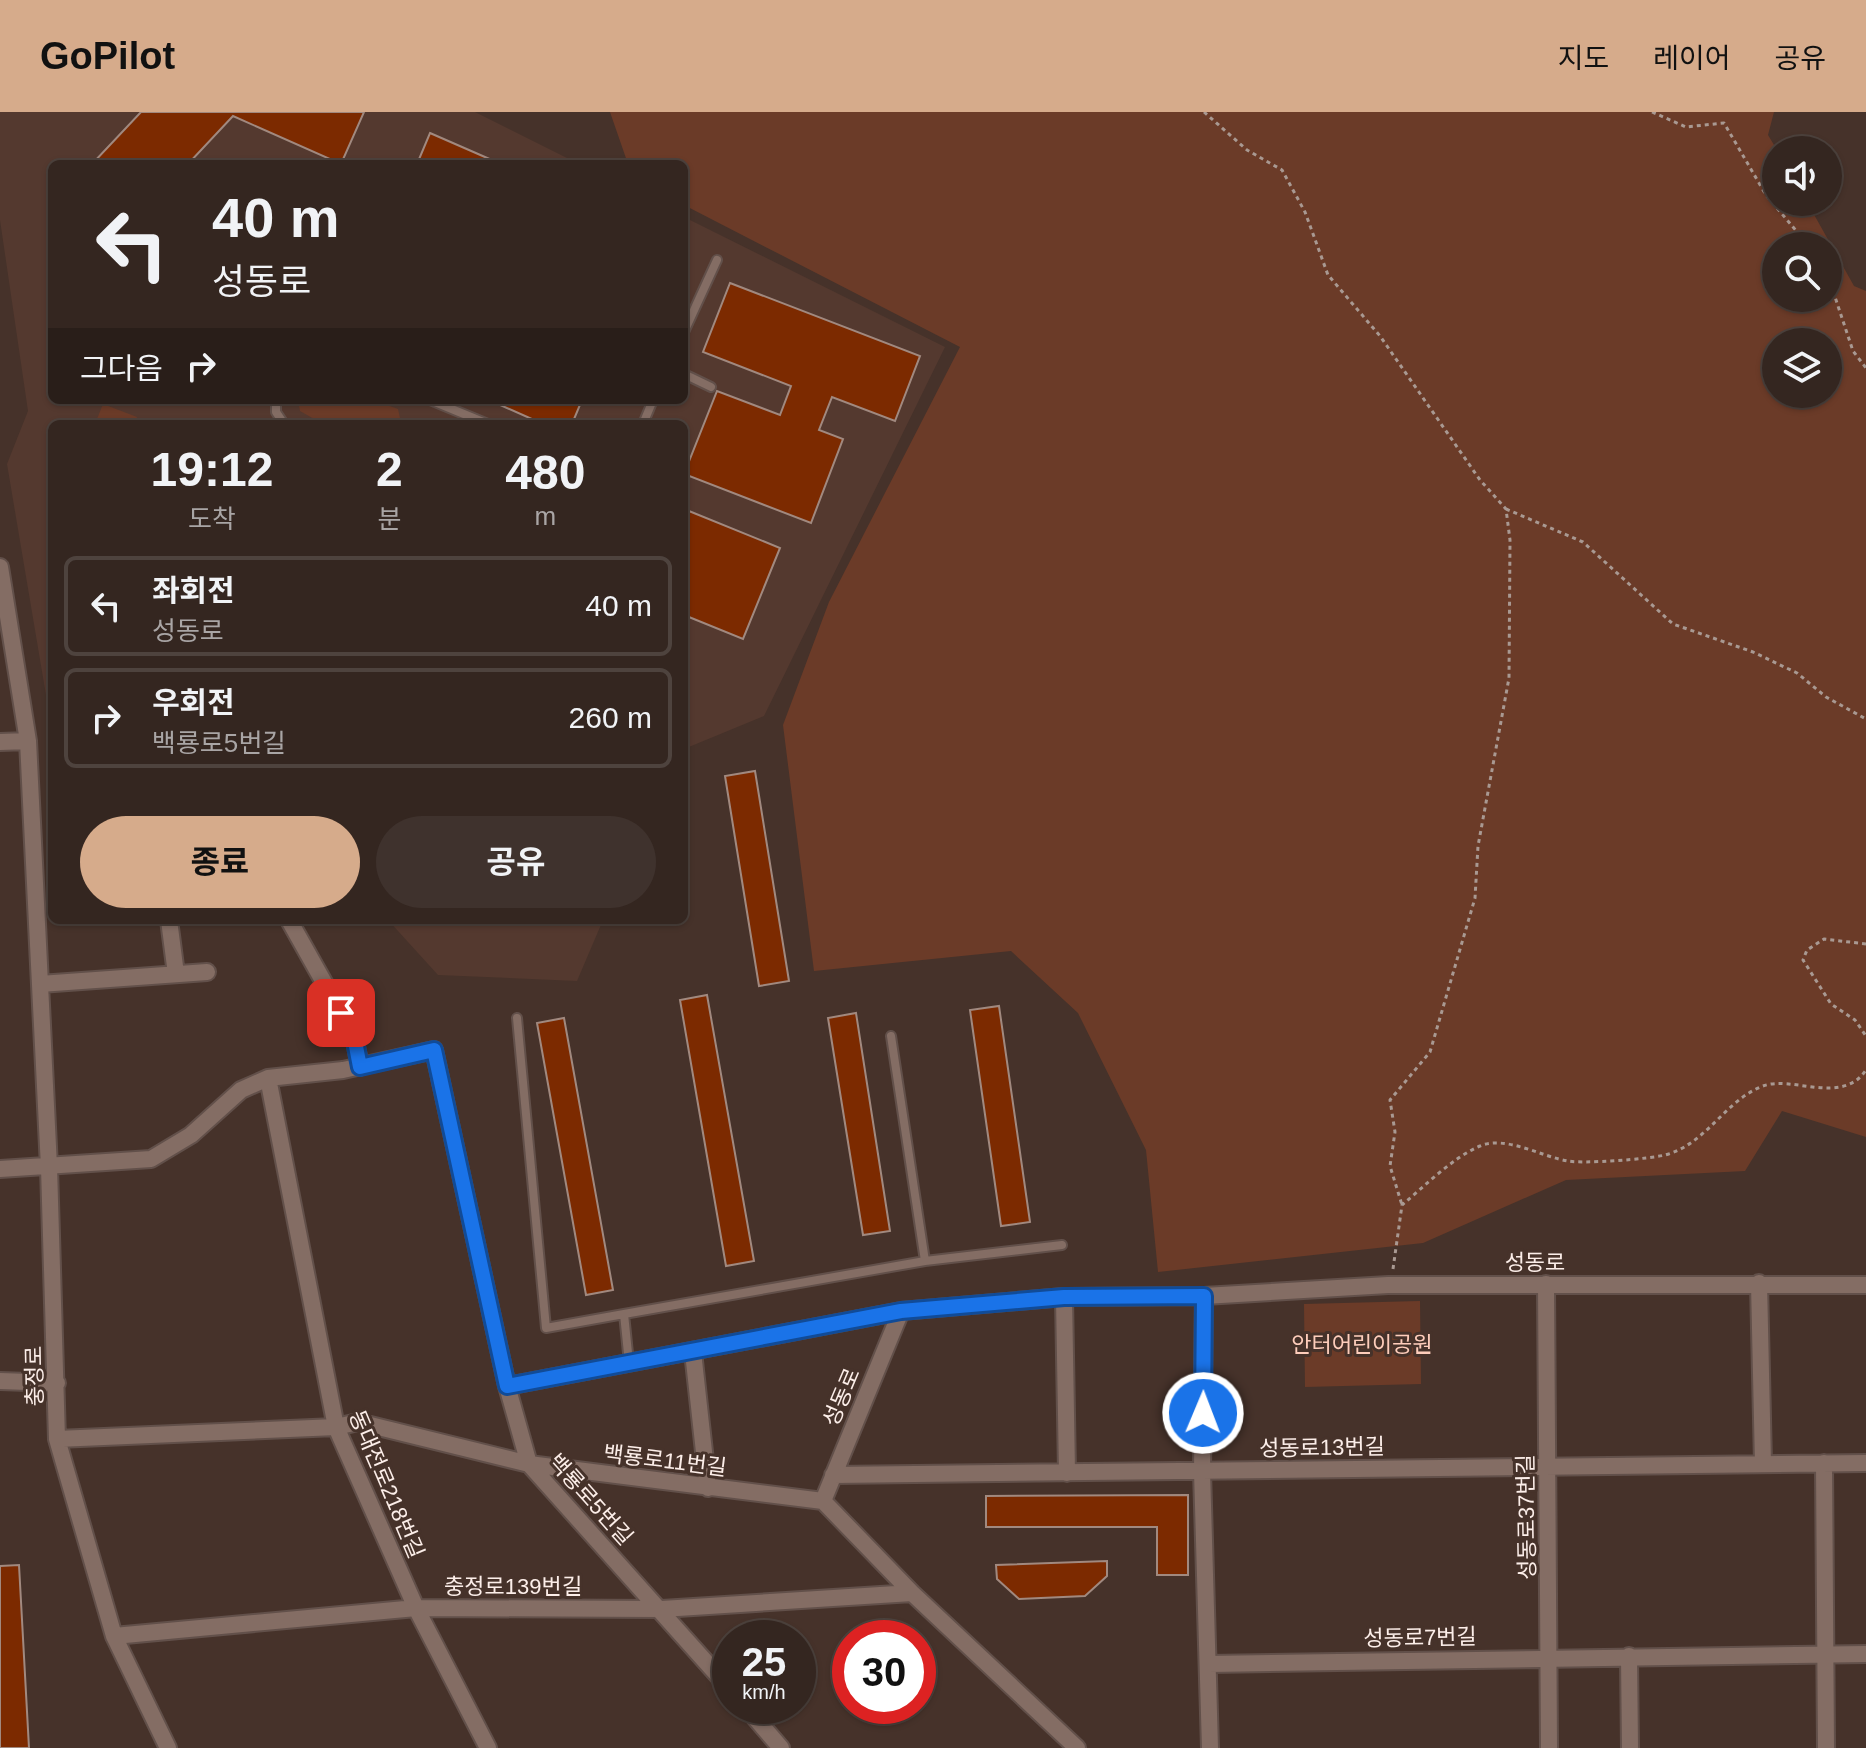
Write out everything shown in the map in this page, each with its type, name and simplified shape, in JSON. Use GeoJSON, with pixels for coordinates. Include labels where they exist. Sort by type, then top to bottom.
{"type":"FeatureCollection","features":[{"type":"Feature","properties":{"kind":"street","name":"충정로"},"geometry":{"type":"LineString","coordinates":[[0,567],[28,741],[49,1167],[57,1439],[114,1636],[168,1748]]}},
{"type":"Feature","properties":{"kind":"street"},"geometry":{"type":"LineString","coordinates":[[0,742],[28,741]]}},
{"type":"Feature","properties":{"kind":"street"},"geometry":{"type":"LineString","coordinates":[[170,924],[176,974]]}},
{"type":"Feature","properties":{"kind":"street"},"geometry":{"type":"LineString","coordinates":[[291,924],[354,1036],[360,1067]]}},
{"type":"Feature","properties":{"kind":"street"},"geometry":{"type":"LineString","coordinates":[[40,984],[207,972]]}},
{"type":"Feature","properties":{"kind":"street","name":"백룡로5번길"},"geometry":{"type":"LineString","coordinates":[[0,1169],[151,1159],[191,1135],[241,1090],[268,1078],[360,1067],[434,1050],[507,1386],[529,1464],[712,1668]]}},
{"type":"Feature","properties":{"kind":"street","name":"동대전로218번길"},"geometry":{"type":"LineString","coordinates":[[268,1078],[336,1427],[416,1608],[488,1748]]}},
{"type":"Feature","properties":{"kind":"street"},"geometry":{"type":"LineString","coordinates":[[1759,1283],[1763,1464]]}},
{"type":"Feature","properties":{"kind":"street","name":"성동로37번길"},"geometry":{"type":"LineString","coordinates":[[1546,1284],[1551,1657],[1549,1748]]}},
{"type":"Feature","properties":{"kind":"street","name":"성동로"},"geometry":{"type":"LineString","coordinates":[[507,1386],[901,1311],[1064,1297],[1204,1296],[1391,1285],[1866,1285]]}},
{"type":"Feature","properties":{"kind":"street"},"geometry":{"type":"LineString","coordinates":[[1204,1296],[1202,1471],[1210,1748]]}},
{"type":"Feature","properties":{"kind":"street"},"geometry":{"type":"LineString","coordinates":[[1064,1297],[1067,1473]]}},
{"type":"Feature","properties":{"kind":"street","name":"성동로"},"geometry":{"type":"LineString","coordinates":[[823,1501],[901,1311]]}},
{"type":"Feature","properties":{"kind":"street"},"geometry":{"type":"LineString","coordinates":[[693,1352],[708,1488]]}},
{"type":"Feature","properties":{"kind":"street"},"geometry":{"type":"LineString","coordinates":[[0,1381],[57,1383]]}},
{"type":"Feature","properties":{"kind":"street","name":"백룡로11번길"},"geometry":{"type":"LineString","coordinates":[[57,1439],[336,1427],[358,1422],[529,1464],[823,1501]]}},
{"type":"Feature","properties":{"kind":"street"},"geometry":{"type":"LineString","coordinates":[[1824,1463],[1826,1748]]}},
{"type":"Feature","properties":{"kind":"street","name":"성동로13번길"},"geometry":{"type":"LineString","coordinates":[[833,1475],[1866,1463]]}},
{"type":"Feature","properties":{"kind":"street"},"geometry":{"type":"LineString","coordinates":[[823,1501],[912,1593],[1077,1748]]}},
{"type":"Feature","properties":{"kind":"street","name":"충정로139번길"},"geometry":{"type":"LineString","coordinates":[[114,1636],[416,1608],[662,1609],[912,1593]]}},
{"type":"Feature","properties":{"kind":"street","name":"성동로7번길"},"geometry":{"type":"LineString","coordinates":[[1209,1664],[1866,1654]]}},
{"type":"Feature","properties":{"kind":"street"},"geometry":{"type":"LineString","coordinates":[[1629,1656],[1630,1748]]}},
{"type":"Feature","properties":{"kind":"street"},"geometry":{"type":"LineString","coordinates":[[760,1724],[781,1748]]}},
{"type":"Feature","properties":{"kind":"lane"},"geometry":{"type":"LineString","coordinates":[[688,323],[717,260]]}},
{"type":"Feature","properties":{"kind":"lane"},"geometry":{"type":"LineString","coordinates":[[688,376],[711,387]]}},
{"type":"Feature","properties":{"kind":"lane"},"geometry":{"type":"LineString","coordinates":[[440,404],[478,420]]}},
{"type":"Feature","properties":{"kind":"lane"},"geometry":{"type":"LineString","coordinates":[[517,1018],[546,1328],[925,1261],[1062,1245]]}},
{"type":"Feature","properties":{"kind":"lane"},"geometry":{"type":"LineString","coordinates":[[891,1036],[925,1261]]}},
{"type":"Feature","properties":{"kind":"lane"},"geometry":{"type":"LineString","coordinates":[[624,1314],[629,1364]]}},
{"type":"Feature","properties":{"kind":"path"},"geometry":{"type":"LineString","coordinates":[[1204,112],[1247,150],[1282,170],[1305,212],[1328,275],[1380,336],[1480,480],[1506,509],[1583,542],[1673,624],[1753,652],[1797,673],[1826,697],[1866,719]]}},
{"type":"Feature","properties":{"kind":"path"},"geometry":{"type":"LineString","coordinates":[[1652,112],[1686,127],[1724,123],[1766,195],[1797,232]]}},
{"type":"Feature","properties":{"kind":"path"},"geometry":{"type":"LineString","coordinates":[[1840,312],[1853,351],[1866,368]]}},
{"type":"Feature","properties":{"kind":"path"},"geometry":{"type":"LineString","coordinates":[[1391,1285],[1397,1221],[1402,1205],[1390,1166],[1395,1132],[1390,1100],[1430,1052],[1453,978],[1475,898],[1481,831],[1505,713],[1509,678],[1510,540],[1506,509]]}},
{"type":"Feature","properties":{"kind":"path"},"geometry":{"type":"LineString","coordinates":[[1866,944],[1824,939],[1807,950],[1803,960],[1831,1004],[1855,1020],[1866,1036]]}},
{"type":"Feature","properties":{"kind":"path"},"geometry":{"type":"LineString","coordinates":[[1402,1205],[1480,1146],[1499,1143],[1571,1162],[1666,1155],[1695,1140],[1740,1098],[1764,1085],[1833,1090],[1866,1070]]}},
{"type":"Feature","properties":{"kind":"shaded area"},"geometry":{"type":"Polygon","coordinates":[[[0,112],[475,112],[571,160],[48,160],[48,404],[688,404],[688,219],[945,347],[764,716],[688,747],[688,420],[48,420],[48,707],[7,464],[28,411],[0,220],[0,112]]]}},
{"type":"Feature","properties":{"kind":"shaded area"},"geometry":{"type":"Polygon","coordinates":[[[392,924],[601,924],[577,981],[438,975],[392,924]]]}},
{"type":"Feature","properties":{"kind":"green space"},"geometry":{"type":"Polygon","coordinates":[[[610,112],[1774,112],[1769,136],[1762,136],[1762,216],[1815,216],[1824,232],[1762,232],[1762,312],[1842,312],[1842,265],[1854,286],[1866,291],[1866,1137],[1782,1111],[1745,1171],[1566,1180],[1423,1243],[1158,1272],[1146,1150],[1078,1013],[1011,951],[814,971],[783,725],[829,602],[960,347],[688,207],[688,160],[627,160],[610,112]]]}},
{"type":"Feature","properties":{"kind":"green space"},"geometry":{"type":"Polygon","coordinates":[[[103,404],[137,417],[136,420],[97,420],[103,404]]]}},
{"type":"Feature","properties":{"kind":"green space"},"geometry":{"type":"Polygon","coordinates":[[[299,404],[384,404],[398,409],[400,420],[316,420],[300,411],[299,404]]]}},
{"type":"Feature","properties":{"kind":"green space","name":"안터어린이공원"},"geometry":{"type":"Polygon","coordinates":[[[1420,1301],[1421,1384],[1305,1387],[1304,1304],[1420,1301]]]}},
{"type":"Feature","properties":{"kind":"building"},"geometry":{"type":"Polygon","coordinates":[[[141,112],[364,112],[343,160],[332,160],[233,116],[192,160],[96,160],[141,112]]]}},
{"type":"Feature","properties":{"kind":"building"},"geometry":{"type":"Polygon","coordinates":[[[430,133],[492,160],[419,160],[430,133]]]}},
{"type":"Feature","properties":{"kind":"building"},"geometry":{"type":"Polygon","coordinates":[[[730,283],[920,356],[895,421],[832,397],[819,430],[843,439],[811,523],[688,476],[688,464],[717,391],[780,415],[791,386],[703,352],[730,283]]]}},
{"type":"Feature","properties":{"kind":"building"},"geometry":{"type":"Polygon","coordinates":[[[498,404],[580,404],[574,420],[534,420],[498,404]]]}},
{"type":"Feature","properties":{"kind":"building"},"geometry":{"type":"Polygon","coordinates":[[[688,511],[780,548],[743,639],[688,617],[688,511]]]}},
{"type":"Feature","properties":{"kind":"building"},"geometry":{"type":"Polygon","coordinates":[[[755,771],[789,981],[759,986],[725,776],[755,771]]]}},
{"type":"Feature","properties":{"kind":"building"},"geometry":{"type":"Polygon","coordinates":[[[707,995],[754,1261],[726,1266],[680,1000],[707,995]]]}},
{"type":"Feature","properties":{"kind":"building"},"geometry":{"type":"Polygon","coordinates":[[[999,1006],[1030,1222],[1001,1226],[970,1010],[999,1006]]]}},
{"type":"Feature","properties":{"kind":"building"},"geometry":{"type":"Polygon","coordinates":[[[856,1013],[890,1231],[863,1235],[828,1018],[856,1013]]]}},
{"type":"Feature","properties":{"kind":"building"},"geometry":{"type":"Polygon","coordinates":[[[564,1018],[613,1290],[586,1295],[537,1023],[564,1018]]]}},
{"type":"Feature","properties":{"kind":"building"},"geometry":{"type":"Polygon","coordinates":[[[1188,1495],[1188,1575],[1157,1575],[1157,1527],[986,1527],[986,1496],[1188,1495]]]}},
{"type":"Feature","properties":{"kind":"building"},"geometry":{"type":"Polygon","coordinates":[[[1107,1561],[1107,1576],[1085,1596],[1019,1599],[997,1579],[996,1565],[1107,1561]]]}},
{"type":"Feature","properties":{"kind":"building"},"geometry":{"type":"Polygon","coordinates":[[[19,1565],[29,1748],[0,1748],[0,1566],[19,1565]]]}},
{"type":"Feature","properties":{"kind":"route"},"geometry":{"type":"LineString","coordinates":[[341,1013],[354,1036],[360,1067],[434,1050],[507,1386],[901,1311],[1064,1297],[1204,1296],[1203,1413]]}}]}
